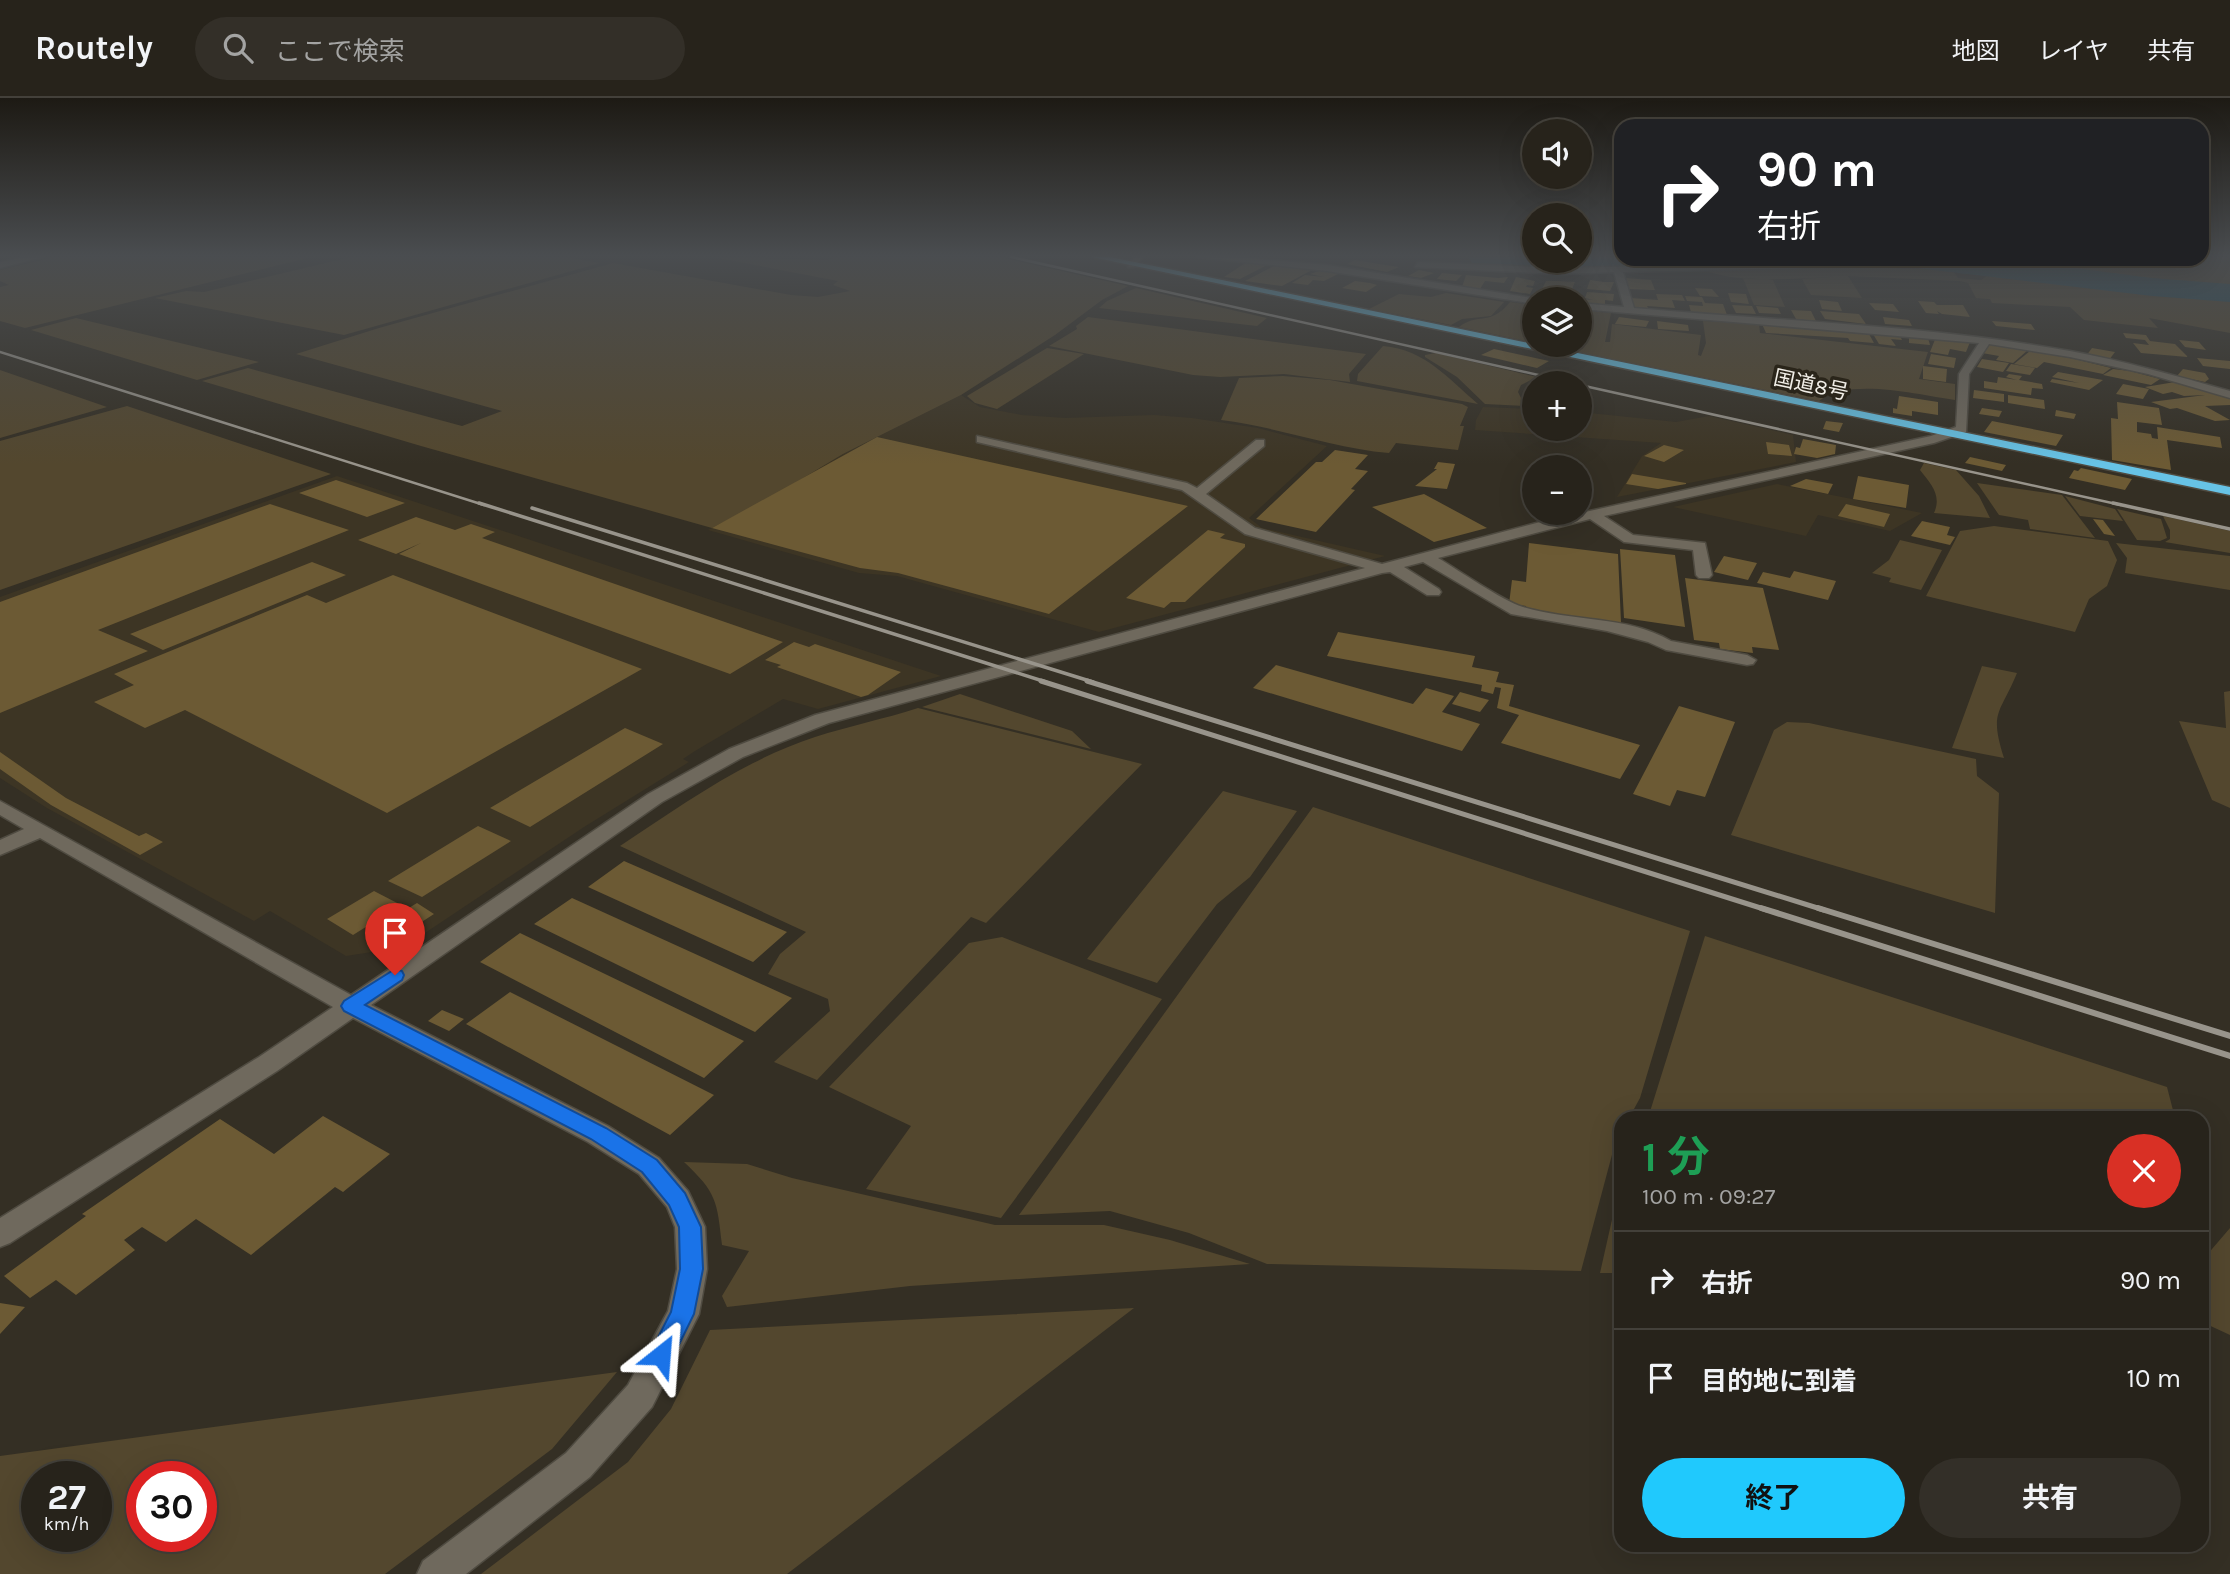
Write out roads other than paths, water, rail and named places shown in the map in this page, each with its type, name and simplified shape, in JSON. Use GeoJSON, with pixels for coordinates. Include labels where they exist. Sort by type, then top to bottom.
{"type":"FeatureCollection","features":[{"type":"Feature","properties":{"kind":"highway","name":"国道8号"},"geometry":{"type":"LineString","coordinates":[[1442,326],[2230,491]]}},
{"type":"Feature","properties":{"kind":"street"},"geometry":{"type":"LineString","coordinates":[[1849,326],[1989,337],[2142,370],[2230,395]]}},
{"type":"Feature","properties":{"kind":"street"},"geometry":{"type":"LineString","coordinates":[[1592,514],[1887,451],[1962,429],[1964,374],[1989,337]]}},
{"type":"Feature","properties":{"kind":"street"},"geometry":{"type":"LineString","coordinates":[[981,439],[1187,487],[1250,531],[1389,568],[1433,592]]}},
{"type":"Feature","properties":{"kind":"street"},"geometry":{"type":"LineString","coordinates":[[1197,494],[1260,443]]}},
{"type":"Feature","properties":{"kind":"street"},"geometry":{"type":"LineString","coordinates":[[1592,514],[1629,539],[1700,546],[1704,575]]}},
{"type":"Feature","properties":{"kind":"street"},"geometry":{"type":"LineString","coordinates":[[0,1234],[268,1065],[655,798],[726,758],[779,734],[952,683],[1427,558],[1529,525]]}},
{"type":"Feature","properties":{"kind":"street"},"geometry":{"type":"LineString","coordinates":[[1427,558],[1517,611],[1608,626],[1654,638],[1666,645],[1747,660]]}},
{"type":"Feature","properties":{"kind":"street"},"geometry":{"type":"LineString","coordinates":[[0,807],[38,831],[351,1006],[598,1133],[649,1166],[678,1199],[690,1227],[692,1269],[682,1314],[640,1396],[578,1465],[436,1574]]}},
{"type":"Feature","properties":{"kind":"street"},"geometry":{"type":"LineString","coordinates":[[0,848],[38,831]]}},
{"type":"Feature","properties":{"kind":"railway"},"geometry":{"type":"LineString","coordinates":[[1319,326],[1522,371]]}},
{"type":"Feature","properties":{"kind":"railway"},"geometry":{"type":"LineString","coordinates":[[0,352],[484,505]]}},
{"type":"Feature","properties":{"kind":"railway"},"geometry":{"type":"LineString","coordinates":[[1592,388],[2121,505]]}},
{"type":"Feature","properties":{"kind":"railway"},"geometry":{"type":"LineString","coordinates":[[479,503],[1046,682]]}},
{"type":"Feature","properties":{"kind":"railway"},"geometry":{"type":"LineString","coordinates":[[2113,503],[2230,529]]}},
{"type":"Feature","properties":{"kind":"railway"},"geometry":{"type":"LineString","coordinates":[[532,508],[1093,682]]}},
{"type":"Feature","properties":{"kind":"railway"},"geometry":{"type":"LineString","coordinates":[[1041,681],[1767,910]]}},
{"type":"Feature","properties":{"kind":"railway"},"geometry":{"type":"LineString","coordinates":[[1087,681],[1824,910]]}},
{"type":"Feature","properties":{"kind":"railway"},"geometry":{"type":"LineString","coordinates":[[1761,908],[2230,1056]]}},
{"type":"Feature","properties":{"kind":"railway"},"geometry":{"type":"LineString","coordinates":[[1818,908],[2230,1036]]}}]}
